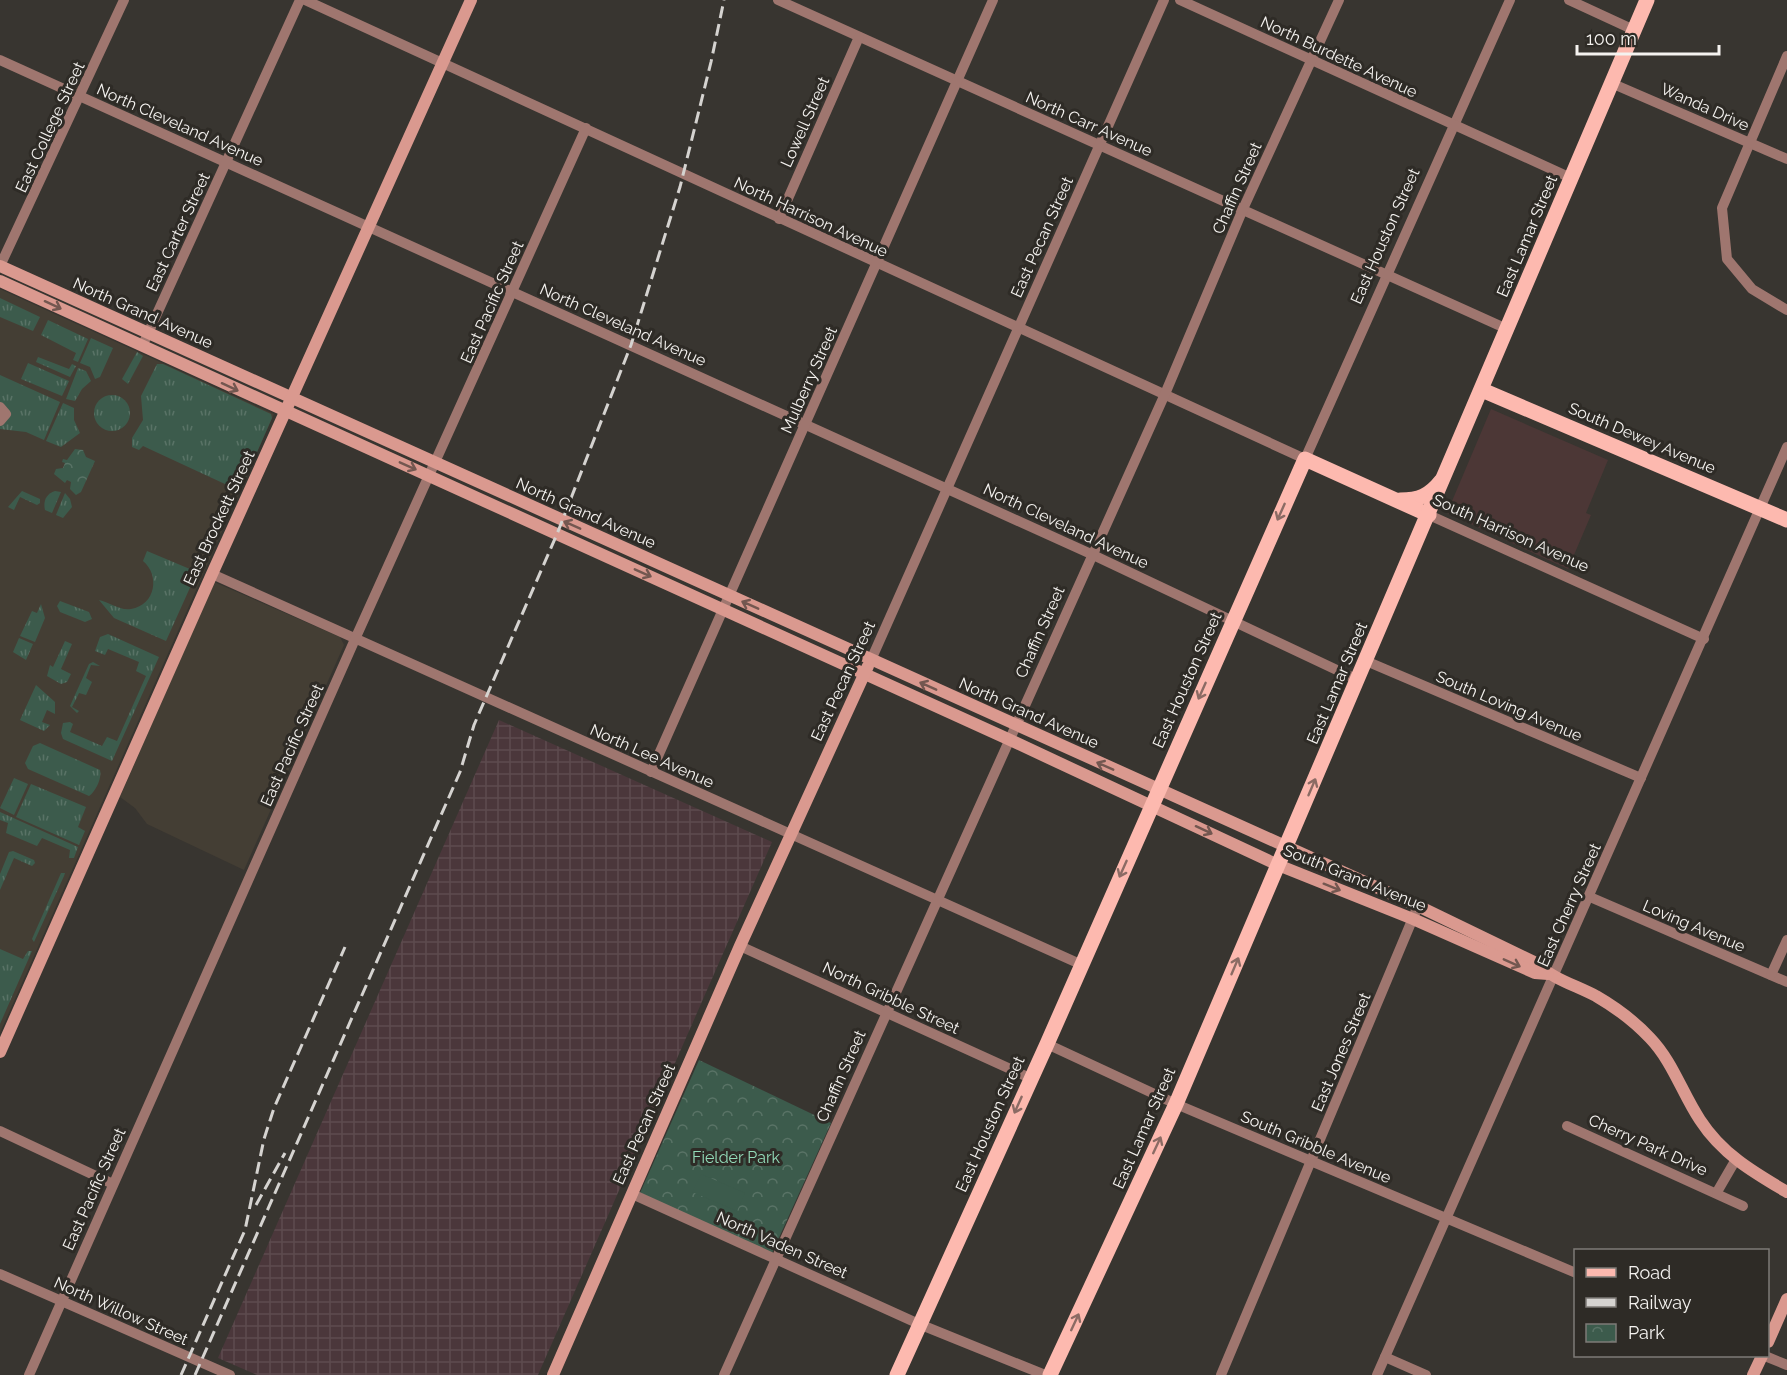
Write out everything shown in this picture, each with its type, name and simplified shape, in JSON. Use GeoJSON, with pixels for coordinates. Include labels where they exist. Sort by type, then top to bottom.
{"type":"FeatureCollection","features":[{"type":"Feature","properties":{"kind":"main road","name":"East Lamar Street"},"geometry":{"type":"LineString","coordinates":[[1050,1375],[1176,1104],[1447,474],[1647,0]]}},
{"type":"Feature","properties":{"kind":"main road","name":"South Dewey Avenue"},"geometry":{"type":"LineString","coordinates":[[1482,390],[1787,520]]}},
{"type":"Feature","properties":{"kind":"main road","name":"South Harrison Avenue"},"geometry":{"type":"LineString","coordinates":[[1305,459],[1429,515]]}},
{"type":"Feature","properties":{"kind":"main road","name":"East Houston Street"},"geometry":{"type":"LineString","coordinates":[[897,1375],[1047,1044],[1080,964],[1305,459]]}},
{"type":"Feature","properties":{"kind":"main road"},"geometry":{"type":"LineString","coordinates":[[1394,499],[1422,498],[1432,492],[1447,474]]}},
{"type":"Feature","properties":{"kind":"street","name":"East College Street"},"geometry":{"type":"LineString","coordinates":[[0,266],[81,97],[124,0]]}},
{"type":"Feature","properties":{"kind":"street","name":"East Carter Street"},"geometry":{"type":"LineString","coordinates":[[143,346],[300,0]]}},
{"type":"Feature","properties":{"kind":"street","name":"North Harrison Avenue"},"geometry":{"type":"LineString","coordinates":[[305,0],[1305,459]]}},
{"type":"Feature","properties":{"kind":"street","name":"East Brockett Street"},"geometry":{"type":"LineString","coordinates":[[0,1052],[212,574],[471,0]]}},
{"type":"Feature","properties":{"kind":"street","name":"North Carr Avenue"},"geometry":{"type":"LineString","coordinates":[[778,0],[1507,329]]}},
{"type":"Feature","properties":{"kind":"street","name":"Mulberry Street"},"geometry":{"type":"LineString","coordinates":[[651,772],[879,264],[993,0]]}},
{"type":"Feature","properties":{"kind":"street","name":"East Pecan Street"},"geometry":{"type":"LineString","coordinates":[[553,1375],[740,946],[1020,329],[1164,0]]}},
{"type":"Feature","properties":{"kind":"street","name":"North Burdette Avenue"},"geometry":{"type":"LineString","coordinates":[[1180,0],[1311,62],[1571,178]]}},
{"type":"Feature","properties":{"kind":"street","name":"Chaffin Street"},"geometry":{"type":"LineString","coordinates":[[724,1375],[1091,554],[1165,394],[1243,208],[1339,0]]}},
{"type":"Feature","properties":{"kind":"street","name":"East Houston Street"},"geometry":{"type":"LineString","coordinates":[[1305,459],[1510,0]]}},
{"type":"Feature","properties":{"kind":"street"},"geometry":{"type":"LineString","coordinates":[[1569,0],[1634,30]]}},
{"type":"Feature","properties":{"kind":"street","name":"Lowell Street"},"geometry":{"type":"LineString","coordinates":[[778,219],[859,37]]}},
{"type":"Feature","properties":{"kind":"street"},"geometry":{"type":"LineString","coordinates":[[1787,56],[1722,208],[1727,259],[1752,289],[1787,310]]}},
{"type":"Feature","properties":{"kind":"street","name":"North Cleveland Avenue"},"geometry":{"type":"LineString","coordinates":[[0,60],[1091,554],[1233,619],[1358,680]]}},
{"type":"Feature","properties":{"kind":"street","name":"Wanda Drive"},"geometry":{"type":"LineString","coordinates":[[1611,82],[1787,159]]}},
{"type":"Feature","properties":{"kind":"street","name":"East Pacific Street"},"geometry":{"type":"LineString","coordinates":[[29,1375],[356,637],[586,128]]}},
{"type":"Feature","properties":{"kind":"street","name":"North Grand Avenue"},"geometry":{"type":"LineString","coordinates":[[0,266],[1159,790]]}},
{"type":"Feature","properties":{"kind":"street","name":"North Grand Avenue"},"geometry":{"type":"LineString","coordinates":[[0,281],[1152,805]]}},
{"type":"Feature","properties":{"kind":"street"},"geometry":{"type":"LineString","coordinates":[[0,407],[6,414],[0,421]]}},
{"type":"Feature","properties":{"kind":"street","name":"East Cherry Street"},"geometry":{"type":"LineString","coordinates":[[1377,1375],[1551,975],[1590,897],[1787,447]]}},
{"type":"Feature","properties":{"kind":"street","name":"South Harrison Avenue"},"geometry":{"type":"LineString","coordinates":[[1429,515],[1704,639]]}},
{"type":"Feature","properties":{"kind":"street","name":"North Lee Avenue"},"geometry":{"type":"LineString","coordinates":[[212,574],[1080,964]]}},
{"type":"Feature","properties":{"kind":"street","name":"South Loving Avenue"},"geometry":{"type":"LineString","coordinates":[[1366,661],[1641,778]]}},
{"type":"Feature","properties":{"kind":"street","name":"South Grand Avenue"},"geometry":{"type":"LineString","coordinates":[[1159,790],[1418,906],[1536,963],[1551,975],[1597,996],[1626,1016],[1650,1038],[1667,1060],[1698,1119],[1735,1161],[1787,1192]]}},
{"type":"Feature","properties":{"kind":"street","name":"South Grand Avenue"},"geometry":{"type":"LineString","coordinates":[[1152,805],[1278,865],[1413,919],[1534,974],[1551,975]]}},
{"type":"Feature","properties":{"kind":"street"},"geometry":{"type":"LineString","coordinates":[[1308,877],[1316,861]]}},
{"type":"Feature","properties":{"kind":"street","name":"Loving Avenue"},"geometry":{"type":"LineString","coordinates":[[1590,897],[1787,982]]}},
{"type":"Feature","properties":{"kind":"street","name":"East Jones Street"},"geometry":{"type":"LineString","coordinates":[[1221,1375],[1418,906]]}},
{"type":"Feature","properties":{"kind":"street"},"geometry":{"type":"LineString","coordinates":[[1771,975],[1787,940]]}},
{"type":"Feature","properties":{"kind":"street","name":"North Gribble Street"},"geometry":{"type":"LineString","coordinates":[[740,946],[1030,1078]]}},
{"type":"Feature","properties":{"kind":"street","name":"South Gribble Avenue"},"geometry":{"type":"LineString","coordinates":[[1047,1044],[1176,1104],[1574,1274]]}},
{"type":"Feature","properties":{"kind":"street","name":"Cherry Park Drive"},"geometry":{"type":"LineString","coordinates":[[1567,1126],[1717,1192],[1743,1206]]}},
{"type":"Feature","properties":{"kind":"street"},"geometry":{"type":"LineString","coordinates":[[0,1131],[113,1184]]}},
{"type":"Feature","properties":{"kind":"street","name":"Cherry Park Drive"},"geometry":{"type":"LineString","coordinates":[[1717,1192],[1735,1161]]}},
{"type":"Feature","properties":{"kind":"street","name":"North Vaden Street"},"geometry":{"type":"LineString","coordinates":[[632,1194],[919,1324],[1045,1375]]}},
{"type":"Feature","properties":{"kind":"street","name":"North Willow Street"},"geometry":{"type":"LineString","coordinates":[[0,1274],[230,1375]]}},
{"type":"Feature","properties":{"kind":"street"},"geometry":{"type":"LineString","coordinates":[[1769,1338],[1787,1299]]}},
{"type":"Feature","properties":{"kind":"street"},"geometry":{"type":"LineString","coordinates":[[1385,1357],[1426,1375]]}},
{"type":"Feature","properties":{"kind":"street"},"geometry":{"type":"LineString","coordinates":[[1753,1375],[1763,1357]]}},
{"type":"Feature","properties":{"kind":"street"},"geometry":{"type":"LineString","coordinates":[[1767,1357],[1787,1365]]}},
{"type":"Feature","properties":{"kind":"shaded area"},"geometry":{"type":"Polygon","coordinates":[[[0,289],[274,414],[0,1033],[0,289]]]}},
{"type":"Feature","properties":{"kind":"shaded area"},"geometry":{"type":"Polygon","coordinates":[[[1491,409],[1608,460],[1586,513],[1591,515],[1568,569],[1447,513],[1491,409]]]}},
{"type":"Feature","properties":{"kind":"shaded area"},"geometry":{"type":"Polygon","coordinates":[[[214,582],[340,637],[344,645],[244,870],[147,824],[135,808],[120,797],[214,582]]]}},
{"type":"Feature","properties":{"kind":"shaded area"},"geometry":{"type":"Polygon","coordinates":[[[499,720],[772,842],[538,1375],[257,1375],[218,1358],[499,720]]]}},
{"type":"Feature","properties":{"kind":"green space"},"geometry":{"type":"Polygon","coordinates":[[[0,298],[40,317],[33,331],[0,317],[0,298]]]}},
{"type":"Feature","properties":{"kind":"green space"},"geometry":{"type":"Polygon","coordinates":[[[48,320],[88,339],[78,362],[73,360],[76,353],[41,335],[48,320]]]}},
{"type":"Feature","properties":{"kind":"green space"},"geometry":{"type":"Polygon","coordinates":[[[91,338],[113,348],[100,377],[95,379],[90,367],[80,363],[91,338]]]}},
{"type":"Feature","properties":{"kind":"green space"},"geometry":{"type":"Polygon","coordinates":[[[137,352],[143,356],[128,384],[122,379],[137,352]]]}},
{"type":"Feature","properties":{"kind":"green space"},"geometry":{"type":"Polygon","coordinates":[[[38,357],[69,369],[72,364],[76,366],[70,377],[36,362],[38,357]]]}},
{"type":"Feature","properties":{"kind":"green space"},"geometry":{"type":"Polygon","coordinates":[[[28,363],[69,381],[62,396],[21,379],[28,363]]]}},
{"type":"Feature","properties":{"kind":"green space"},"geometry":{"type":"Polygon","coordinates":[[[157,364],[163,364],[271,414],[272,418],[240,491],[143,446],[139,450],[132,447],[132,438],[143,420],[141,396],[157,364]]]}},
{"type":"Feature","properties":{"kind":"green space"},"geometry":{"type":"Polygon","coordinates":[[[78,368],[86,371],[91,381],[82,389],[75,401],[66,399],[78,368]]]}},
{"type":"Feature","properties":{"kind":"green space"},"geometry":{"type":"Polygon","coordinates":[[[0,375],[60,402],[44,440],[26,432],[0,429],[0,375]]]}},
{"type":"Feature","properties":{"kind":"green space"},"geometry":{"type":"Polygon","coordinates":[[[112,395],[124,401],[130,413],[124,425],[112,431],[100,425],[94,413],[100,401],[112,395]]]}},
{"type":"Feature","properties":{"kind":"green space"},"geometry":{"type":"Polygon","coordinates":[[[63,403],[74,408],[74,420],[80,433],[61,447],[46,441],[63,403]]]}},
{"type":"Feature","properties":{"kind":"green space"},"geometry":{"type":"Polygon","coordinates":[[[75,449],[83,450],[86,457],[95,461],[81,492],[76,495],[70,489],[71,482],[67,480],[65,483],[54,474],[56,469],[63,468],[65,463],[62,462],[63,459],[67,460],[75,449]]]}},
{"type":"Feature","properties":{"kind":"green space"},"geometry":{"type":"Polygon","coordinates":[[[22,491],[40,499],[40,503],[37,505],[20,497],[14,510],[8,507],[22,491]]]}},
{"type":"Feature","properties":{"kind":"green space"},"geometry":{"type":"Polygon","coordinates":[[[55,491],[61,492],[52,513],[45,510],[44,504],[47,496],[55,491]]]}},
{"type":"Feature","properties":{"kind":"green space"},"geometry":{"type":"Polygon","coordinates":[[[65,493],[72,507],[63,518],[56,515],[65,493]]]}},
{"type":"Feature","properties":{"kind":"green space"},"geometry":{"type":"Polygon","coordinates":[[[147,551],[197,572],[166,641],[114,618],[99,600],[127,609],[146,602],[153,589],[152,574],[143,561],[147,551]]]}},
{"type":"Feature","properties":{"kind":"green space"},"geometry":{"type":"Polygon","coordinates":[[[60,601],[89,612],[92,619],[85,622],[60,612],[57,606],[60,601]]]}},
{"type":"Feature","properties":{"kind":"green space"},"geometry":{"type":"Polygon","coordinates":[[[41,604],[45,618],[35,642],[20,636],[32,611],[37,613],[41,604]]]}},
{"type":"Feature","properties":{"kind":"green space"},"geometry":{"type":"Polygon","coordinates":[[[108,634],[159,657],[112,761],[63,739],[61,733],[63,723],[70,722],[73,724],[70,732],[102,746],[107,737],[117,741],[146,676],[136,671],[139,662],[108,649],[105,655],[95,651],[100,637],[108,634]]]}},
{"type":"Feature","properties":{"kind":"green space"},"geometry":{"type":"Polygon","coordinates":[[[19,638],[33,644],[26,660],[13,652],[19,638]]]}},
{"type":"Feature","properties":{"kind":"green space"},"geometry":{"type":"Polygon","coordinates":[[[65,641],[72,644],[61,669],[71,674],[67,682],[61,684],[47,676],[50,665],[53,667],[65,641]]]}},
{"type":"Feature","properties":{"kind":"green space"},"geometry":{"type":"Polygon","coordinates":[[[93,662],[100,666],[91,665],[86,678],[92,682],[86,695],[79,693],[72,707],[79,711],[77,713],[70,706],[89,664],[93,662]]]}},
{"type":"Feature","properties":{"kind":"green space"},"geometry":{"type":"Polygon","coordinates":[[[36,685],[55,702],[55,714],[47,710],[42,722],[50,725],[44,731],[20,720],[36,685]]]}},
{"type":"Feature","properties":{"kind":"green space"},"geometry":{"type":"Polygon","coordinates":[[[40,743],[100,770],[99,780],[92,794],[89,796],[28,769],[25,763],[33,746],[40,743]]]}},
{"type":"Feature","properties":{"kind":"green space"},"geometry":{"type":"Polygon","coordinates":[[[14,778],[28,784],[14,815],[0,808],[14,778]]]}},
{"type":"Feature","properties":{"kind":"green space"},"geometry":{"type":"Polygon","coordinates":[[[31,784],[86,807],[78,827],[85,831],[79,845],[16,817],[31,784]]]}},
{"type":"Feature","properties":{"kind":"green space"},"geometry":{"type":"Polygon","coordinates":[[[0,812],[78,847],[74,858],[69,858],[70,850],[42,838],[37,846],[6,833],[8,823],[0,820],[0,812]]]}},
{"type":"Feature","properties":{"kind":"green space"},"geometry":{"type":"Polygon","coordinates":[[[13,851],[34,860],[35,863],[32,866],[14,858],[0,890],[0,874],[9,852],[13,851]]]}},
{"type":"Feature","properties":{"kind":"green space"},"geometry":{"type":"Polygon","coordinates":[[[61,873],[65,873],[34,942],[32,939],[61,873]]]}},
{"type":"Feature","properties":{"kind":"green space"},"geometry":{"type":"Polygon","coordinates":[[[0,949],[23,959],[28,951],[32,951],[0,1024],[0,949]]]}},
{"type":"Feature","properties":{"kind":"green space","name":"Fielder Park"},"geometry":{"type":"Polygon","coordinates":[[[699,1060],[831,1123],[772,1253],[640,1193],[699,1060]]]}},
{"type":"Feature","properties":{"kind":"green space"},"geometry":{"type":"Polygon","coordinates":[[[701,1174],[745,1193],[737,1211],[692,1192],[701,1174]]]}},
{"type":"Feature","properties":{"kind":"railway"},"geometry":{"type":"LineString","coordinates":[[195,1375],[460,772],[474,725],[557,534],[631,345],[680,187],[724,0]]}},
{"type":"Feature","properties":{"kind":"railway"},"geometry":{"type":"LineString","coordinates":[[181,1375],[245,1230],[264,1139],[274,1108],[345,947]]}},
{"type":"Feature","properties":{"kind":"railway"},"geometry":{"type":"LineString","coordinates":[[256,1205],[285,1153]]}}]}
